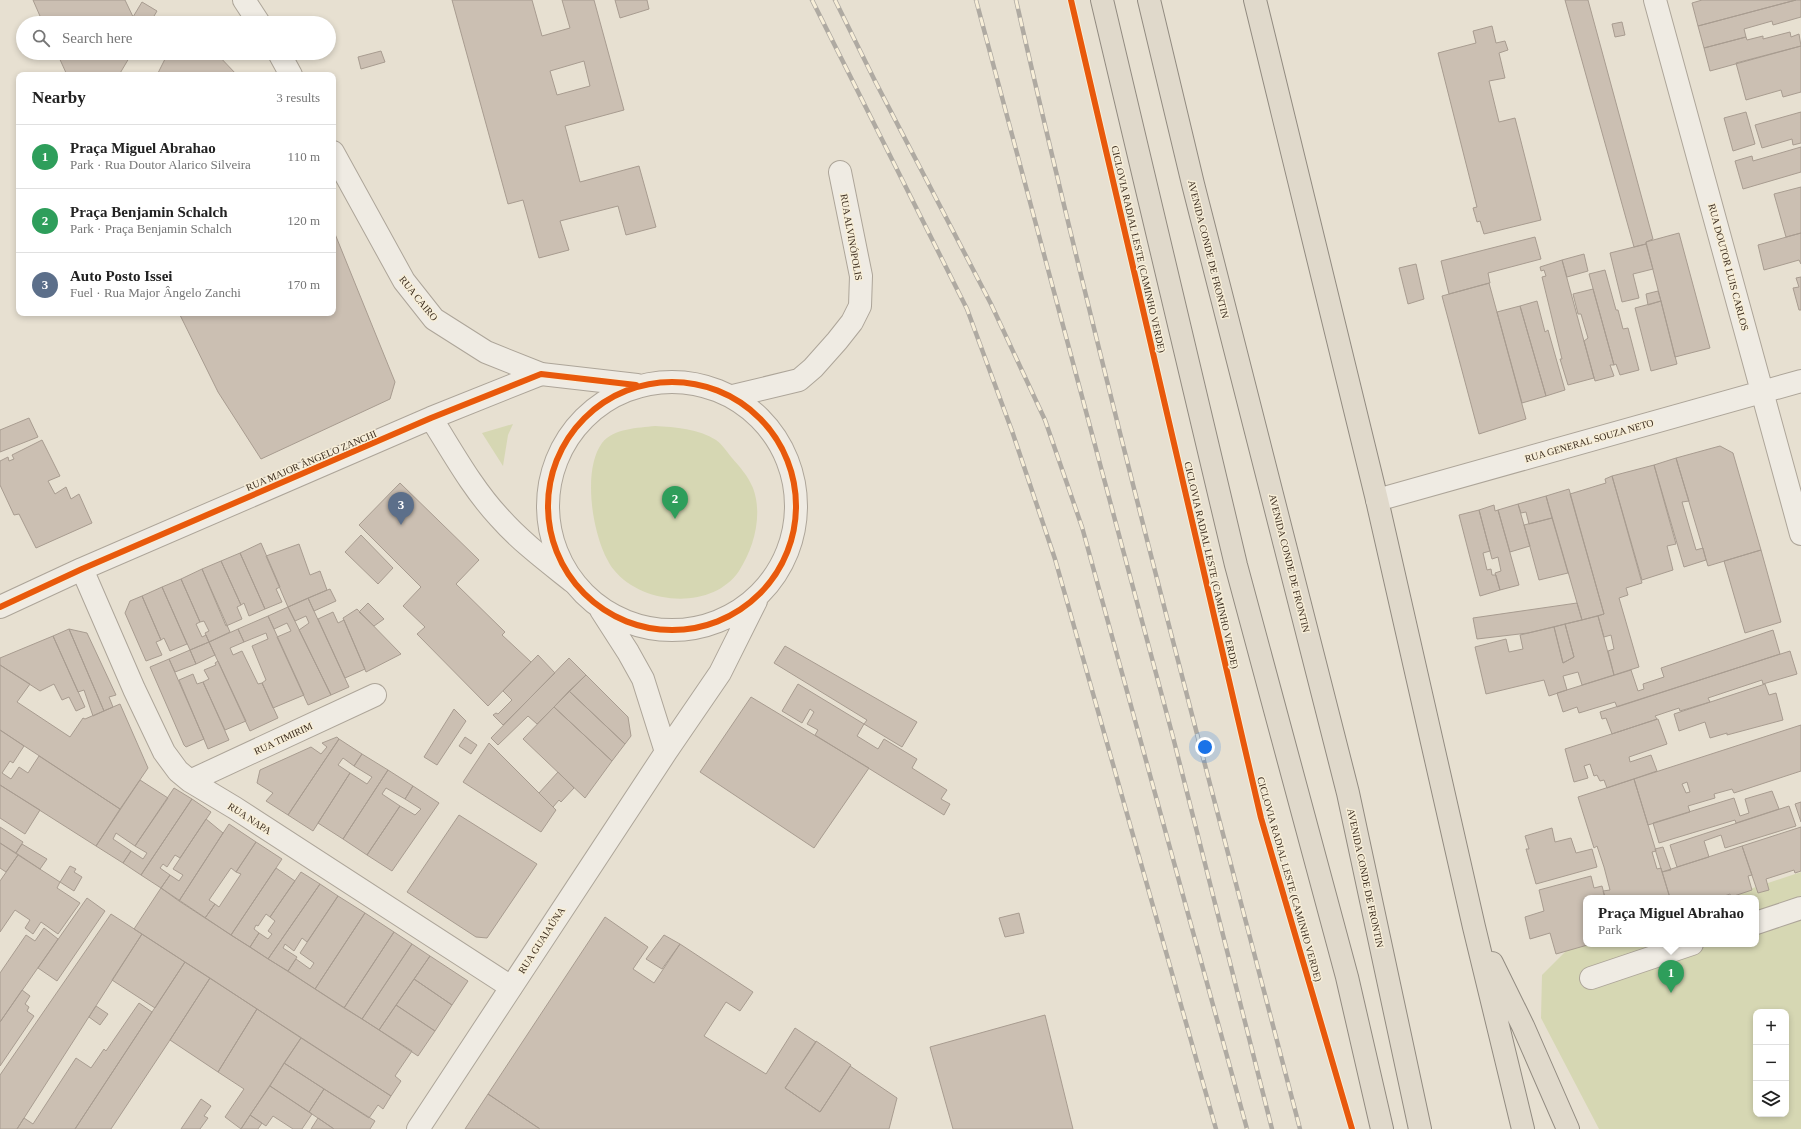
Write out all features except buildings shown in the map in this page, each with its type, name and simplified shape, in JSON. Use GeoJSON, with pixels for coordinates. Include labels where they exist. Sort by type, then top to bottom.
{"type":"FeatureCollection","features":[{"type":"Feature","properties":{"kind":"highway"},"geometry":{"type":"LineString","coordinates":[[1102,0],[1236,565],[1347,977],[1382,1129]]}},
{"type":"Feature","properties":{"kind":"highway","name":"AVENIDA CONDE DE FRONTIN"},"geometry":{"type":"LineString","coordinates":[[1149,0],[1193,184],[1348,793],[1420,1129]]}},
{"type":"Feature","properties":{"kind":"highway"},"geometry":{"type":"LineString","coordinates":[[1255,0],[1377,500],[1474,927],[1523,1129]]}},
{"type":"Feature","properties":{"kind":"highway"},"geometry":{"type":"LineString","coordinates":[[1474,927],[1523,1026],[1568,1129]]}},
{"type":"Feature","properties":{"kind":"street"},"geometry":{"type":"LineString","coordinates":[[244,0],[254,16]]}},
{"type":"Feature","properties":{"kind":"street","name":"RUA DOUTOR LUIS CARLOS"},"geometry":{"type":"LineString","coordinates":[[1655,0],[1801,534]]}},
{"type":"Feature","properties":{"kind":"street"},"geometry":{"type":"LineString","coordinates":[[283,60],[289,72]]}},
{"type":"Feature","properties":{"kind":"street","name":"RUA CAIRO"},"geometry":{"type":"LineString","coordinates":[[336,157],[404,281],[434,319],[486,352],[541,374]]}},
{"type":"Feature","properties":{"kind":"street","name":"RUA ALVINÓPOLIS"},"geometry":{"type":"LineString","coordinates":[[733,396],[798,380],[813,368],[837,342],[852,322],[860,306],[861,276],[840,172]]}},
{"type":"Feature","properties":{"kind":"street","name":"RUA MAJOR ÂNGELO ZANCHI"},"geometry":{"type":"LineString","coordinates":[[0,607],[82,569],[431,418],[541,374],[638,385]]}},
{"type":"Feature","properties":{"kind":"street"},"geometry":{"type":"LineString","coordinates":[[573,582],[556,552],[548,518],[550,483],[560,450],[580,421],[606,399],[638,385],[670,380],[703,384],[733,396],[760,416],[778,441],[793,475],[797,508],[792,542],[778,572],[757,598],[729,618],[697,629],[670,631],[663,631],[630,624],[600,608]]}},
{"type":"Feature","properties":{"kind":"street","name":"RUA GENERAL SOUZA NETO"},"geometry":{"type":"LineString","coordinates":[[1377,500],[1801,381]]}},
{"type":"Feature","properties":{"kind":"street"},"geometry":{"type":"LineString","coordinates":[[431,418],[471,480],[498,517],[534,550],[573,582],[600,608],[643,679],[666,752]]}},
{"type":"Feature","properties":{"kind":"street","name":"RUA NAPA"},"geometry":{"type":"LineString","coordinates":[[82,569],[134,689],[164,752],[178,771],[190,781],[235,808],[511,987]]}},
{"type":"Feature","properties":{"kind":"street","name":"RUA GUAIAÚNA"},"geometry":{"type":"LineString","coordinates":[[418,1129],[666,752],[720,673],[757,598]]}},
{"type":"Feature","properties":{"kind":"street","name":"RUA TIMIRIM"},"geometry":{"type":"LineString","coordinates":[[190,781],[375,695]]}},
{"type":"Feature","properties":{"kind":"street"},"geometry":{"type":"LineString","coordinates":[[1759,922],[1801,908]]}},
{"type":"Feature","properties":{"kind":"street"},"geometry":{"type":"LineString","coordinates":[[1590,978],[1683,947]]}},
{"type":"Feature","properties":{"kind":"green space"},"geometry":{"type":"Polygon","coordinates":[[[513,424],[508,435],[503,466],[482,433],[513,424]]]}},
{"type":"Feature","properties":{"kind":"green space"},"geometry":{"type":"Polygon","coordinates":[[[655,426],[695,431],[716,440],[723,446],[744,472],[753,488],[756,498],[757,520],[753,542],[739,571],[727,584],[712,593],[677,599],[642,591],[626,582],[614,570],[600,543],[595,526],[591,489],[592,471],[596,455],[602,443],[613,434],[634,428],[655,426]]]}},
{"type":"Feature","properties":{"kind":"green space"},"geometry":{"type":"Polygon","coordinates":[[[1801,872],[1801,1129],[1599,1129],[1541,1018],[1542,975],[1568,949],[1583,945],[1583,947],[1759,947],[1759,895],[1732,895],[1801,872]]]}},
{"type":"Feature","properties":{"kind":"railway"},"geometry":{"type":"LineString","coordinates":[[812,0],[967,309],[1012,431],[1055,559],[1216,1129]]}},
{"type":"Feature","properties":{"kind":"railway"},"geometry":{"type":"LineString","coordinates":[[835,0],[875,81],[991,304],[1045,420],[1082,527],[1247,1129]]}},
{"type":"Feature","properties":{"kind":"railway"},"geometry":{"type":"LineString","coordinates":[[976,0],[1173,737],[1272,1129]]}},
{"type":"Feature","properties":{"kind":"railway"},"geometry":{"type":"LineString","coordinates":[[1016,0],[1118,424],[1300,1129]]}},
{"type":"Feature","properties":{"kind":"cycle path","name":"CICLOVIA RADIAL LESTE (CAMINHO VERDE)"},"geometry":{"type":"LineString","coordinates":[[1071,0],[1261,818],[1352,1129]]}},
{"type":"Feature","properties":{"kind":"cycle path"},"geometry":{"type":"LineString","coordinates":[[0,607],[82,569],[431,418],[541,374],[636,385]]}},
{"type":"Feature","properties":{"kind":"cycle path"},"geometry":{"type":"LineString","coordinates":[[660,382],[684,382],[708,387],[731,396],[760,418],[782,447],[787,458],[794,482],[796,506],[794,530],[787,554],[782,565],[760,594],[731,616],[720,621],[684,630],[660,630],[636,625],[613,616],[593,602],[576,585],[562,565],[553,542],[548,518],[548,494],[553,470],[562,447],[576,427],[593,410],[613,396],[636,387],[660,382]]}},
{"type":"Feature","properties":{"kind":"place","name":"Praça Benjamin Schalch"},"geometry":{"type":"Point","coordinates":[675,519]}},
{"type":"Feature","properties":{"kind":"place","name":"Auto Posto Issei"},"geometry":{"type":"Point","coordinates":[401,525]}},
{"type":"Feature","properties":{"kind":"place","name":"Praça Miguel Abrahao"},"geometry":{"type":"Point","coordinates":[1671,993]}}]}
